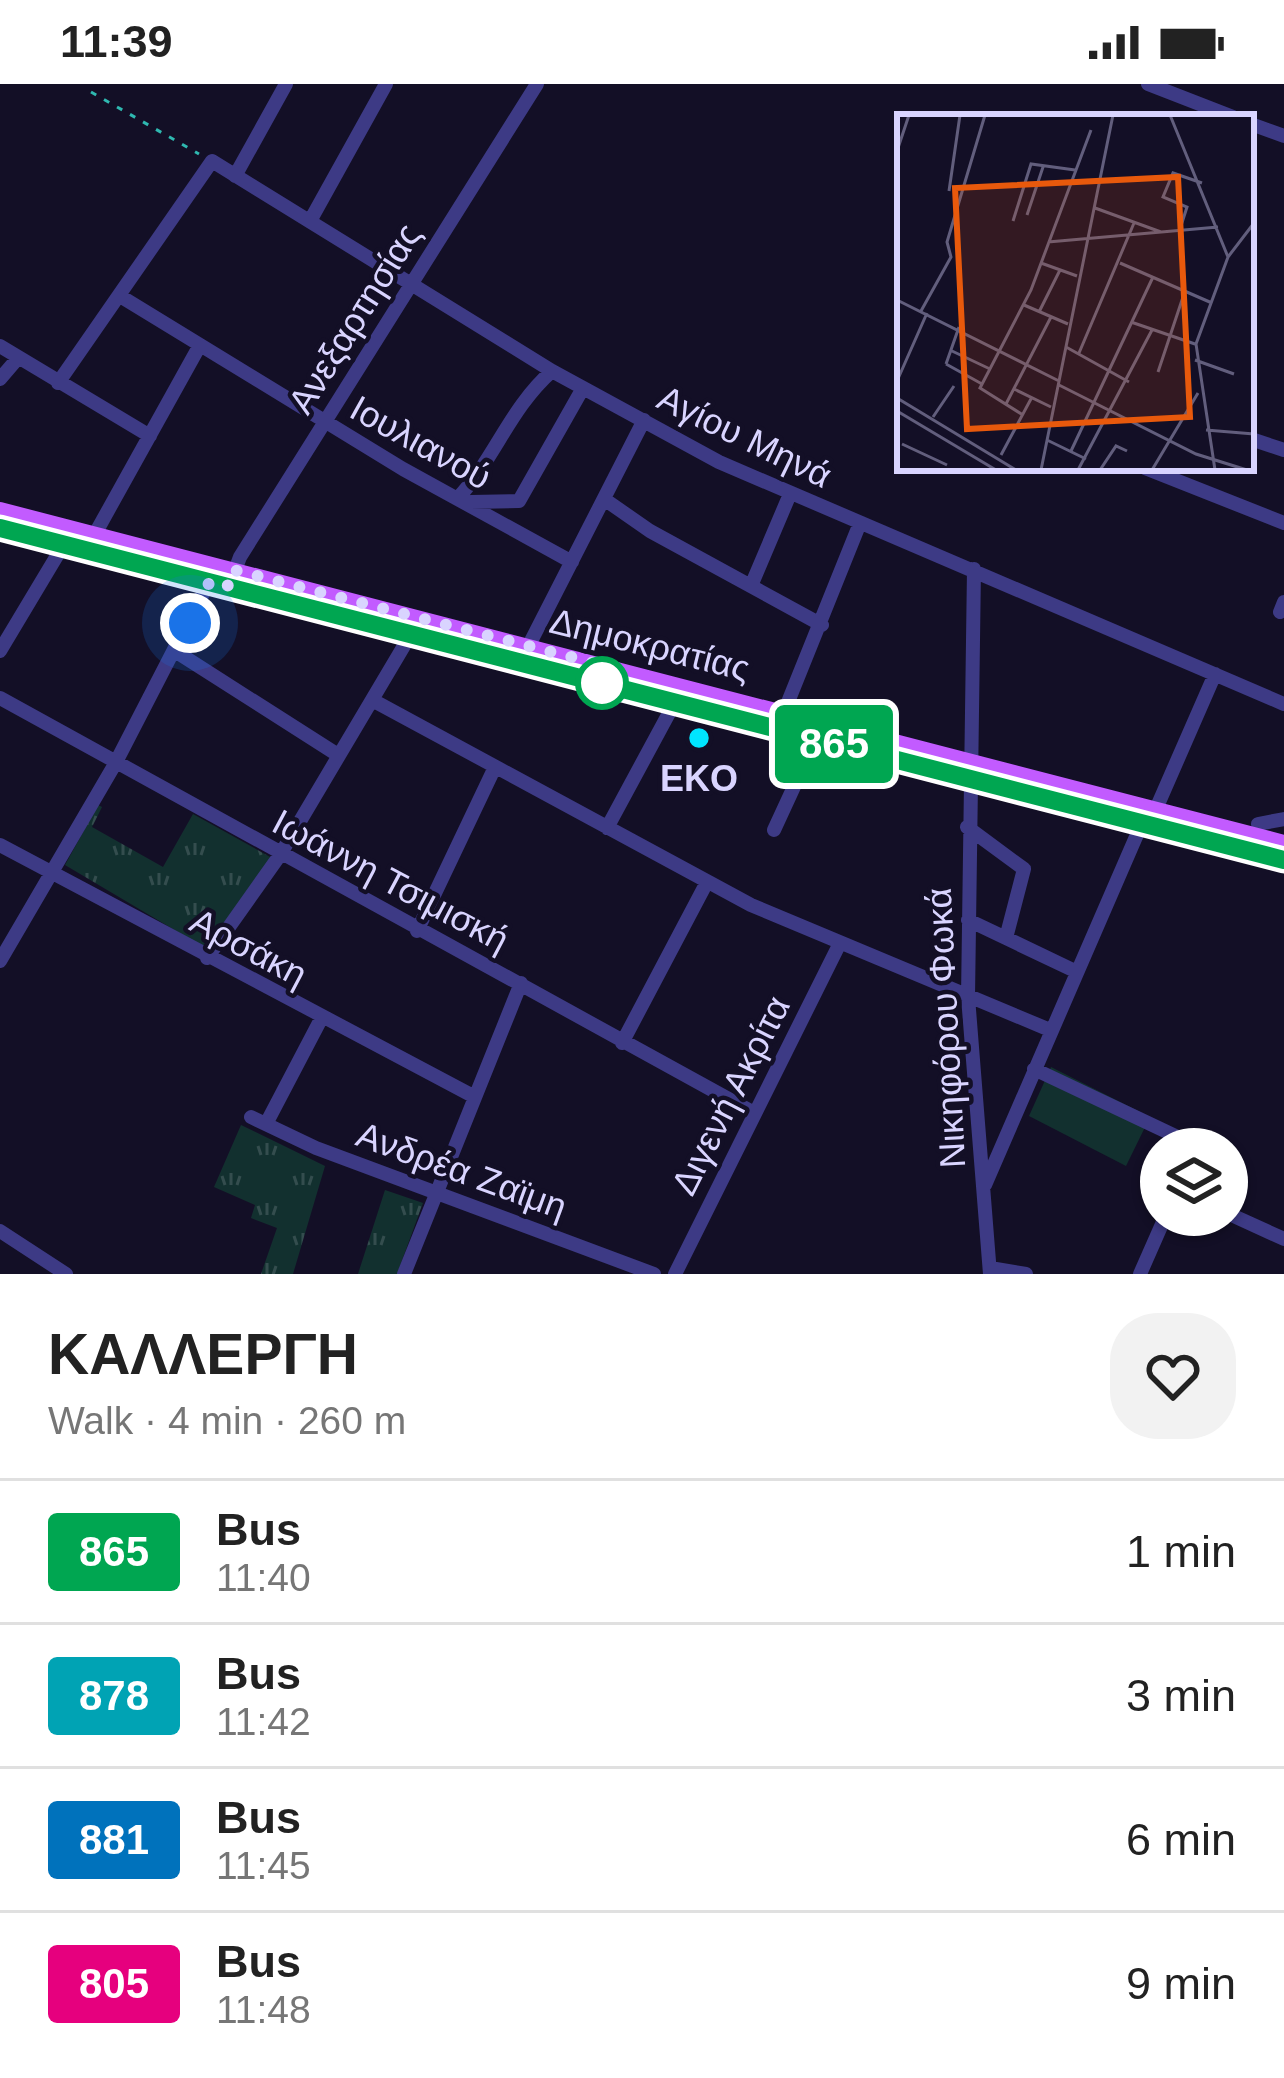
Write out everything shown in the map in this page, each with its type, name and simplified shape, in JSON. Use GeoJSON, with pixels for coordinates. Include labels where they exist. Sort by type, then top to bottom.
{"type":"FeatureCollection","features":[{"type":"Feature","properties":{"kind":"main road","name":"Δημοκρατίας"},"geometry":{"type":"LineString","coordinates":[[0,510],[95,534],[212,573]]}},
{"type":"Feature","properties":{"kind":"main road","name":"Δημοκρατίας"},"geometry":{"type":"LineString","coordinates":[[0,528],[528,647],[784,712],[1142,823],[1284,860]]}},
{"type":"Feature","properties":{"kind":"main road","name":"Δημοκρατίας"},"geometry":{"type":"LineString","coordinates":[[232,578],[725,723],[1156,809],[1284,842]]}},
{"type":"Feature","properties":{"kind":"street"},"geometry":{"type":"LineString","coordinates":[[310,221],[386,84]]}},
{"type":"Feature","properties":{"kind":"street","name":"Ανεξαρτησίας"},"geometry":{"type":"LineString","coordinates":[[232,578],[324,422],[537,84]]}},
{"type":"Feature","properties":{"kind":"street"},"geometry":{"type":"LineString","coordinates":[[1148,84],[1225,114]]}},
{"type":"Feature","properties":{"kind":"street"},"geometry":{"type":"LineString","coordinates":[[236,176],[281,86]]}},
{"type":"Feature","properties":{"kind":"street"},"geometry":{"type":"LineString","coordinates":[[1254,125],[1284,136]]}},
{"type":"Feature","properties":{"kind":"street"},"geometry":{"type":"LineString","coordinates":[[58,383],[212,161]]}},
{"type":"Feature","properties":{"kind":"street","name":"Αγίου Μηνά"},"geometry":{"type":"LineString","coordinates":[[212,161],[552,371],[790,494],[974,568],[1284,704]]}},
{"type":"Feature","properties":{"kind":"street","name":"Ιουλιανού"},"geometry":{"type":"LineString","coordinates":[[120,296],[324,422],[572,562]]}},
{"type":"Feature","properties":{"kind":"street"},"geometry":{"type":"LineString","coordinates":[[95,534],[200,345]]}},
{"type":"Feature","properties":{"kind":"street"},"geometry":{"type":"LineString","coordinates":[[0,346],[150,436]]}},
{"type":"Feature","properties":{"kind":"street"},"geometry":{"type":"LineString","coordinates":[[0,379],[18,358]]}},
{"type":"Feature","properties":{"kind":"street"},"geometry":{"type":"LineString","coordinates":[[462,500],[511,413],[552,371]]}},
{"type":"Feature","properties":{"kind":"street"},"geometry":{"type":"LineString","coordinates":[[462,500],[519,501],[583,388]]}},
{"type":"Feature","properties":{"kind":"street"},"geometry":{"type":"LineString","coordinates":[[528,647],[644,420]]}},
{"type":"Feature","properties":{"kind":"street"},"geometry":{"type":"LineString","coordinates":[[1254,440],[1284,450]]}},
{"type":"Feature","properties":{"kind":"street"},"geometry":{"type":"LineString","coordinates":[[1152,471],[1284,523]]}},
{"type":"Feature","properties":{"kind":"street"},"geometry":{"type":"LineString","coordinates":[[751,586],[790,494]]}},
{"type":"Feature","properties":{"kind":"street"},"geometry":{"type":"LineString","coordinates":[[604,499],[822,625]]}},
{"type":"Feature","properties":{"kind":"street"},"geometry":{"type":"LineString","coordinates":[[784,712],[860,523]]}},
{"type":"Feature","properties":{"kind":"street"},"geometry":{"type":"LineString","coordinates":[[0,652],[64,544]]}},
{"type":"Feature","properties":{"kind":"street","name":"Νικηφόρου Φωκά"},"geometry":{"type":"LineString","coordinates":[[974,568],[968,997],[990,1271]]}},
{"type":"Feature","properties":{"kind":"street"},"geometry":{"type":"LineString","coordinates":[[0,961],[115,764],[212,573]]}},
{"type":"Feature","properties":{"kind":"street"},"geometry":{"type":"LineString","coordinates":[[207,958],[280,855],[410,634]]}},
{"type":"Feature","properties":{"kind":"street"},"geometry":{"type":"LineString","coordinates":[[175,651],[338,755]]}},
{"type":"Feature","properties":{"kind":"street"},"geometry":{"type":"LineString","coordinates":[[1156,809],[1215,674]]}},
{"type":"Feature","properties":{"kind":"street","name":"Ιωάννη Τσιμισκή"},"geometry":{"type":"LineString","coordinates":[[0,698],[754,1113]]}},
{"type":"Feature","properties":{"kind":"street"},"geometry":{"type":"LineString","coordinates":[[374,701],[707,882],[1050,1030]]}},
{"type":"Feature","properties":{"kind":"street"},"geometry":{"type":"LineString","coordinates":[[607,828],[679,709]]}},
{"type":"Feature","properties":{"kind":"street"},"geometry":{"type":"LineString","coordinates":[[774,830],[816,740]]}},
{"type":"Feature","properties":{"kind":"street"},"geometry":{"type":"LineString","coordinates":[[416,931],[495,767]]}},
{"type":"Feature","properties":{"kind":"street"},"geometry":{"type":"LineString","coordinates":[[1258,824],[1274,817],[1284,819]]}},
{"type":"Feature","properties":{"kind":"street"},"geometry":{"type":"LineString","coordinates":[[983,1189],[1142,823]]}},
{"type":"Feature","properties":{"kind":"street"},"geometry":{"type":"LineString","coordinates":[[967,827],[1024,869],[1006,938]]}},
{"type":"Feature","properties":{"kind":"street","name":"Αρσάκη"},"geometry":{"type":"LineString","coordinates":[[0,845],[473,1096]]}},
{"type":"Feature","properties":{"kind":"street"},"geometry":{"type":"LineString","coordinates":[[622,1043],[707,882]]}},
{"type":"Feature","properties":{"kind":"street"},"geometry":{"type":"LineString","coordinates":[[968,920],[1075,971]]}},
{"type":"Feature","properties":{"kind":"street","name":"Διγενή Ακρίτα"},"geometry":{"type":"LineString","coordinates":[[675,1274],[840,943]]}},
{"type":"Feature","properties":{"kind":"street"},"geometry":{"type":"LineString","coordinates":[[404,1274],[520,983]]}},
{"type":"Feature","properties":{"kind":"street","name":"Ανδρέα Ζαϊμη"},"geometry":{"type":"LineString","coordinates":[[321,1019],[258,1121],[654,1274]]}},
{"type":"Feature","properties":{"kind":"street"},"geometry":{"type":"LineString","coordinates":[[1034,1069],[1159,1128]]}},
{"type":"Feature","properties":{"kind":"street"},"geometry":{"type":"LineString","coordinates":[[1248,1223],[1284,1239]]}},
{"type":"Feature","properties":{"kind":"street"},"geometry":{"type":"LineString","coordinates":[[0,1231],[66,1274]]}},
{"type":"Feature","properties":{"kind":"street"},"geometry":{"type":"LineString","coordinates":[[1140,1274],[1157,1236]]}},
{"type":"Feature","properties":{"kind":"street"},"geometry":{"type":"LineString","coordinates":[[990,1271],[1026,1274]]}},
{"type":"Feature","properties":{"kind":"path"},"geometry":{"type":"LineString","coordinates":[[91,92],[212,161]]}},
{"type":"Feature","properties":{"kind":"green space"},"geometry":{"type":"Polygon","coordinates":[[[98,805],[102,807],[92,827],[163,867],[193,814],[272,858],[205,948],[65,865],[98,805]]]}},
{"type":"Feature","properties":{"kind":"green space"},"geometry":{"type":"Polygon","coordinates":[[[1051,1067],[1150,1117],[1140,1128],[1126,1166],[1029,1116],[1051,1067]]]}},
{"type":"Feature","properties":{"kind":"green space"},"geometry":{"type":"Polygon","coordinates":[[[241,1125],[325,1166],[293,1274],[261,1274],[277,1228],[251,1218],[255,1205],[214,1187],[241,1125]]]}},
{"type":"Feature","properties":{"kind":"green space"},"geometry":{"type":"Polygon","coordinates":[[[385,1190],[423,1203],[397,1274],[358,1274],[385,1190]]]}},
{"type":"Feature","properties":{"kind":"bus line","name":"865"},"geometry":{"type":"LineString","coordinates":[[0,528],[1284,860]]}},
{"type":"Feature","properties":{"kind":"place","name":"EKO"},"geometry":{"type":"Point","coordinates":[699,738]}},
{"type":"Feature","properties":{"kind":"route"},"geometry":{"type":"LineString","coordinates":[[190,623],[210,581],[230,586],[234,570],[606,666],[602,683]]}}]}
